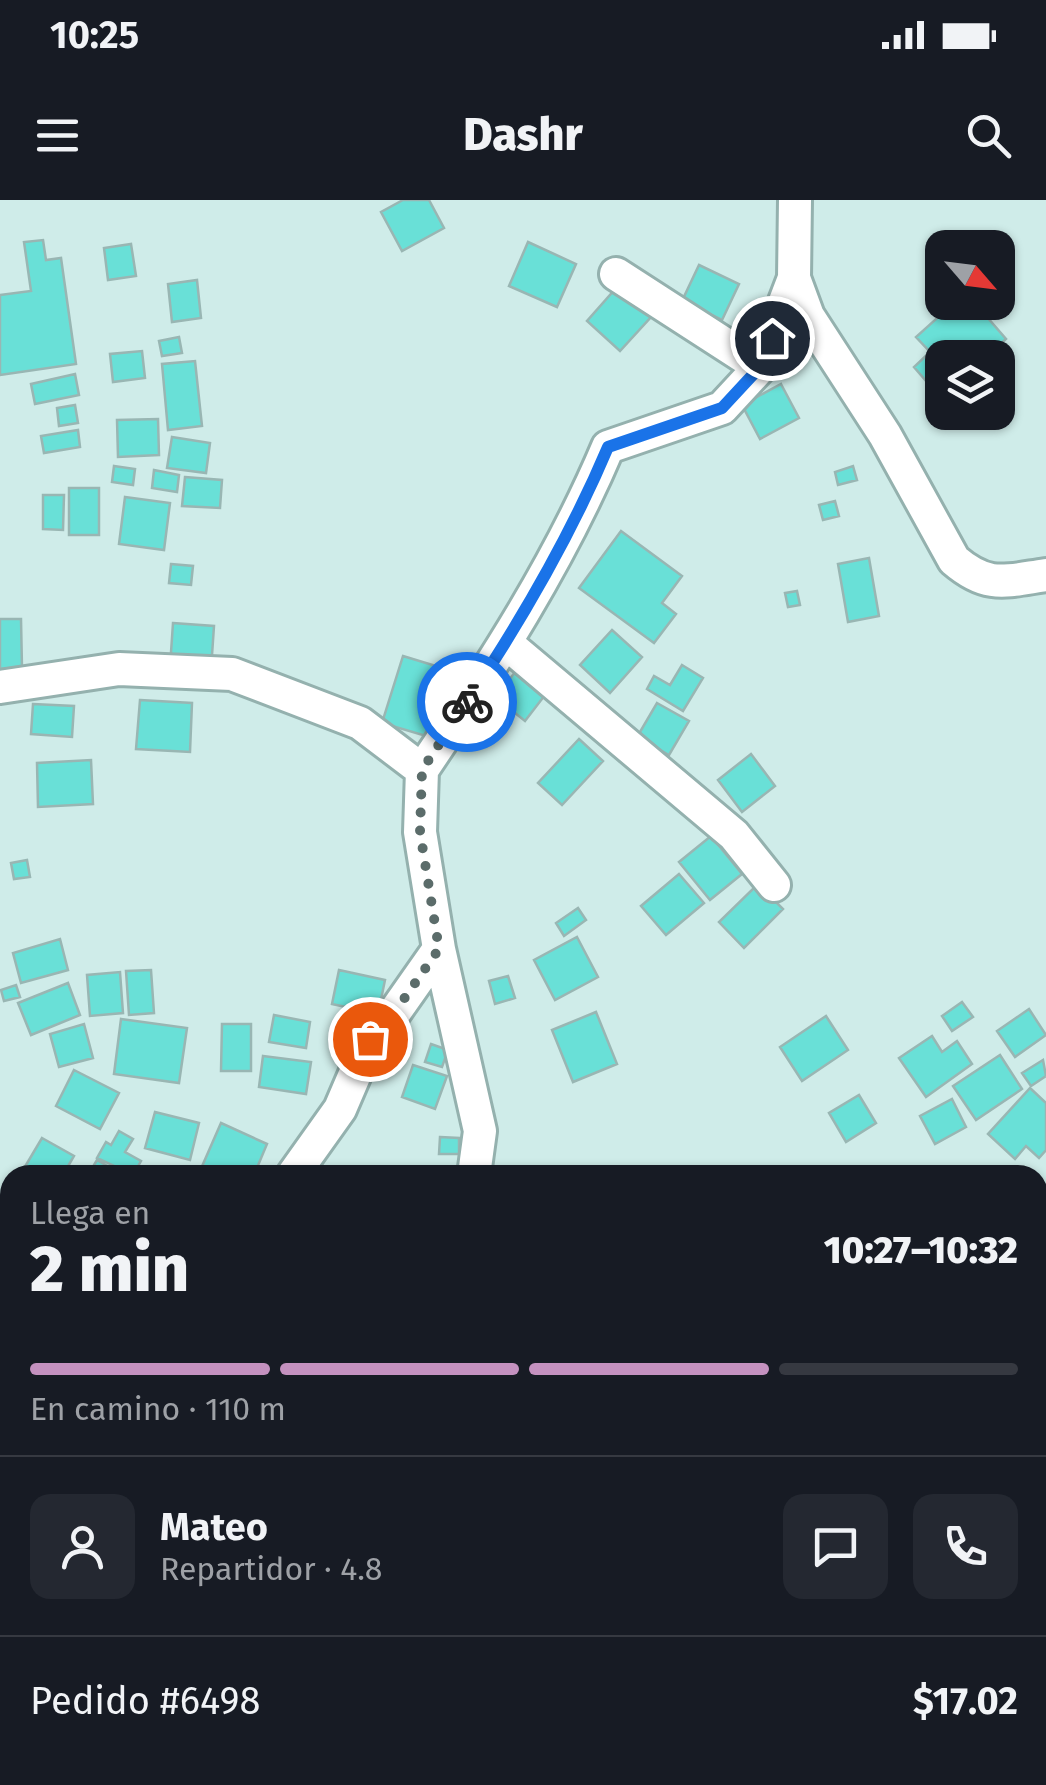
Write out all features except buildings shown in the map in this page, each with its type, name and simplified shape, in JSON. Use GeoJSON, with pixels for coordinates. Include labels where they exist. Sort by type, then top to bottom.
{"type":"FeatureCollection","features":[{"type":"Feature","properties":{"kind":"street"},"geometry":{"type":"LineString","coordinates":[[475,1165],[480,1132],[439,949],[420,832],[422,770],[506,644],[580,515],[608,447],[722,408],[760,367],[794,278],[796,200]]}},
{"type":"Feature","properties":{"kind":"street"},"geometry":{"type":"LineString","coordinates":[[616,274],[760,367]]}},
{"type":"Feature","properties":{"kind":"street"},"geometry":{"type":"LineString","coordinates":[[794,278],[808,316],[886,435],[954,560],[972,575],[993,583],[1046,574]]}},
{"type":"Feature","properties":{"kind":"street"},"geometry":{"type":"LineString","coordinates":[[506,644],[734,835],[774,885]]}},
{"type":"Feature","properties":{"kind":"street"},"geometry":{"type":"LineString","coordinates":[[0,687],[119,669],[232,674],[360,723],[422,770]]}},
{"type":"Feature","properties":{"kind":"street"},"geometry":{"type":"LineString","coordinates":[[303,1165],[340,1108],[370,1039],[385,1026],[439,949]]}},
{"type":"Feature","properties":{"kind":"way so far"},"geometry":{"type":"LineString","coordinates":[[370,1039],[385,1026],[439,949],[420,832],[422,770],[467,702]]}},
{"type":"Feature","properties":{"kind":"route"},"geometry":{"type":"LineString","coordinates":[[467,702],[506,644],[580,515],[608,447],[722,408],[760,367],[772,338]]}}]}
